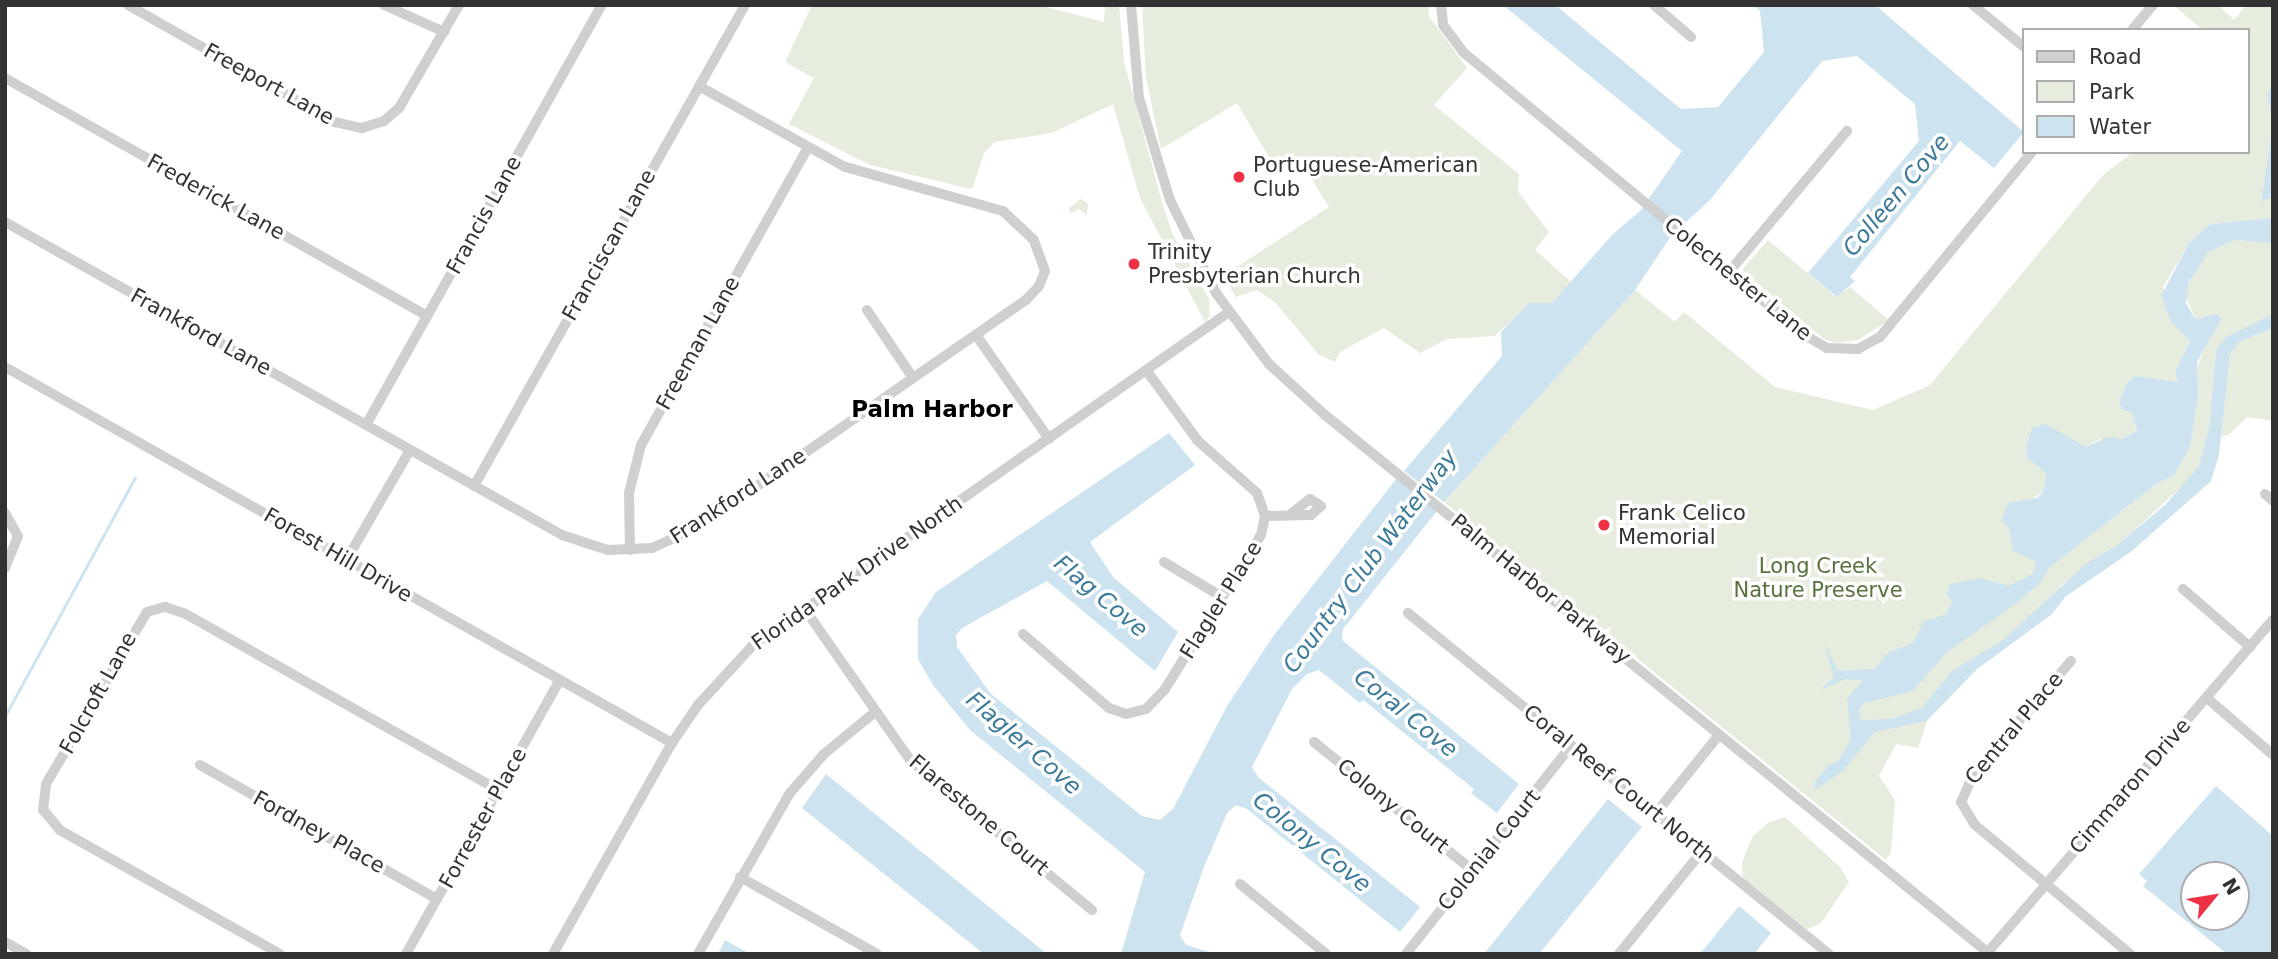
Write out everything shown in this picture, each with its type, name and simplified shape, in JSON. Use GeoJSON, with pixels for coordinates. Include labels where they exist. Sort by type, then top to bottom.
{"type":"FeatureCollection","features":[{"type":"Feature","properties":{"kind":"street","name":"Freeport Lane"},"geometry":{"type":"LineString","coordinates":[[128,5],[348,127],[384,121],[408,96],[459,5]]}},
{"type":"Feature","properties":{"kind":"street"},"geometry":{"type":"LineString","coordinates":[[384,5],[444,32]]}},
{"type":"Feature","properties":{"kind":"street","name":"Francis Lane"},"geometry":{"type":"LineString","coordinates":[[366,425],[602,5]]}},
{"type":"Feature","properties":{"kind":"street","name":"Franciscan Lane"},"geometry":{"type":"LineString","coordinates":[[474,486],[745,5]]}},
{"type":"Feature","properties":{"kind":"street","name":"Palm Harbor Parkway"},"geometry":{"type":"LineString","coordinates":[[1131,5],[1135,72],[1152,149],[1192,252],[1228,312],[1286,382],[1989,953]]}},
{"type":"Feature","properties":{"kind":"street","name":"Colechester Lane"},"geometry":{"type":"LineString","coordinates":[[1441,5],[1443,25],[1463,52],[1814,342],[1842,351],[1866,347],[1896,319],[2030,154]]}},
{"type":"Feature","properties":{"kind":"street"},"geometry":{"type":"LineString","coordinates":[[1654,5],[1692,37]]}},
{"type":"Feature","properties":{"kind":"street"},"geometry":{"type":"LineString","coordinates":[[1973,5],[2022,45]]}},
{"type":"Feature","properties":{"kind":"street"},"geometry":{"type":"LineString","coordinates":[[2134,28],[2153,5]]}},
{"type":"Feature","properties":{"kind":"street","name":"Frederick Lane"},"geometry":{"type":"LineString","coordinates":[[5,78],[426,316]]}},
{"type":"Feature","properties":{"kind":"street","name":"Frankford Lane"},"geometry":{"type":"LineString","coordinates":[[5,222],[579,543],[630,550],[663,545],[691,532],[1026,300],[1042,282],[1044,261],[1031,236],[990,205],[876,178],[808,148],[699,86]]}},
{"type":"Feature","properties":{"kind":"street"},"geometry":{"type":"LineString","coordinates":[[1729,272],[1847,131]]}},
{"type":"Feature","properties":{"kind":"street","name":"Freeman Lane"},"geometry":{"type":"LineString","coordinates":[[630,550],[629,493],[641,445],[808,148]]}},
{"type":"Feature","properties":{"kind":"street"},"geometry":{"type":"LineString","coordinates":[[867,310],[913,377]]}},
{"type":"Feature","properties":{"kind":"street","name":"Florida Park Drive North"},"geometry":{"type":"LineString","coordinates":[[553,954],[672,743],[721,677],[752,646],[1228,312]]}},
{"type":"Feature","properties":{"kind":"street"},"geometry":{"type":"LineString","coordinates":[[976,335],[1049,439]]}},
{"type":"Feature","properties":{"kind":"street","name":"Forest Hill Drive"},"geometry":{"type":"LineString","coordinates":[[5,367],[672,743]]}},
{"type":"Feature","properties":{"kind":"street","name":"Flagler Place"},"geometry":{"type":"LineString","coordinates":[[1023,634],[1103,704],[1133,713],[1161,696],[1261,535],[1265,516],[1254,490],[1198,441],[1147,371]]}},
{"type":"Feature","properties":{"kind":"street"},"geometry":{"type":"LineString","coordinates":[[347,559],[410,450]]}},
{"type":"Feature","properties":{"kind":"street"},"geometry":{"type":"LineString","coordinates":[[5,513],[18,536],[5,569]]}},
{"type":"Feature","properties":{"kind":"street"},"geometry":{"type":"LineString","coordinates":[[1265,516],[1292,513]]}},
{"type":"Feature","properties":{"kind":"street"},"geometry":{"type":"LineString","coordinates":[[1164,562],[1222,597]]}},
{"type":"Feature","properties":{"kind":"street"},"geometry":{"type":"LineString","coordinates":[[2183,589],[2250,647]]}},
{"type":"Feature","properties":{"kind":"street","name":"Folcroft Lane"},"geometry":{"type":"LineString","coordinates":[[280,954],[60,830],[43,810],[46,784],[147,612],[162,607],[181,611],[498,790]]}},
{"type":"Feature","properties":{"kind":"street","name":"Flarestone Court"},"geometry":{"type":"LineString","coordinates":[[804,608],[875,712],[917,766],[1092,910]]}},
{"type":"Feature","properties":{"kind":"street","name":"Coral Reef Court North"},"geometry":{"type":"LineString","coordinates":[[1408,614],[1829,954]]}},
{"type":"Feature","properties":{"kind":"street","name":"Cimmaron Drive"},"geometry":{"type":"LineString","coordinates":[[1989,953],[2273,620]]}},
{"type":"Feature","properties":{"kind":"street","name":"Central Place"},"geometry":{"type":"LineString","coordinates":[[2045,885],[1970,820],[1961,797],[1974,773],[2071,662]]}},
{"type":"Feature","properties":{"kind":"street","name":"Forrester Place"},"geometry":{"type":"LineString","coordinates":[[407,954],[559,681]]}},
{"type":"Feature","properties":{"kind":"street"},"geometry":{"type":"LineString","coordinates":[[2207,698],[2273,755]]}},
{"type":"Feature","properties":{"kind":"street"},"geometry":{"type":"LineString","coordinates":[[698,954],[740,877],[800,781],[875,712]]}},
{"type":"Feature","properties":{"kind":"street"},"geometry":{"type":"LineString","coordinates":[[1656,813],[1719,734]]}},
{"type":"Feature","properties":{"kind":"street","name":"Colony Court"},"geometry":{"type":"LineString","coordinates":[[1314,741],[1472,870]]}},
{"type":"Feature","properties":{"kind":"street","name":"Colonial Court"},"geometry":{"type":"LineString","coordinates":[[1406,954],[1571,746]]}},
{"type":"Feature","properties":{"kind":"street","name":"Fordney Place"},"geometry":{"type":"LineString","coordinates":[[200,765],[437,899]]}},
{"type":"Feature","properties":{"kind":"street"},"geometry":{"type":"LineString","coordinates":[[1619,954],[1702,851]]}},
{"type":"Feature","properties":{"kind":"street"},"geometry":{"type":"LineString","coordinates":[[740,877],[877,954]]}},
{"type":"Feature","properties":{"kind":"street"},"geometry":{"type":"LineString","coordinates":[[1240,884],[1326,954]]}},
{"type":"Feature","properties":{"kind":"street"},"geometry":{"type":"LineString","coordinates":[[2045,885],[2130,954]]}},
{"type":"Feature","properties":{"kind":"street"},"geometry":{"type":"LineString","coordinates":[[5,942],[27,954]]}},
{"type":"Feature","properties":{"kind":"green space"},"geometry":{"type":"Polygon","coordinates":[[[812,5],[1038,5],[1104,22],[1105,5],[1119,5],[1124,62],[1162,202],[1172,233],[1209,299],[1210,316],[1205,322],[1140,198],[1113,104],[1052,133],[995,142],[984,153],[972,189],[870,165],[789,124],[814,78],[785,62],[812,5]]]}},
{"type":"Feature","properties":{"kind":"green space"},"geometry":{"type":"Polygon","coordinates":[[[1142,5],[1430,5],[1428,15],[1467,68],[1434,105],[1519,174],[1518,192],[1549,232],[1535,250],[1571,282],[1552,303],[1530,305],[1494,336],[1447,339],[1420,353],[1384,328],[1340,352],[1335,362],[1318,354],[1275,302],[1256,290],[1236,297],[1223,276],[1329,207],[1299,158],[1277,171],[1237,103],[1161,149],[1146,78],[1142,5]]]}},
{"type":"Feature","properties":{"kind":"green space","name":"Long Creek Nature Preserve"},"geometry":{"type":"Polygon","coordinates":[[[2173,5],[2218,5],[2234,20],[2246,5],[2273,5],[2273,82],[2267,96],[2273,123],[2261,201],[2273,196],[2273,218],[2210,224],[2189,243],[2163,287],[2172,321],[2190,340],[2175,371],[2178,382],[2135,376],[2126,384],[2119,402],[2121,409],[2132,413],[2137,429],[2122,439],[2099,439],[2086,447],[2046,425],[2032,428],[2026,445],[2027,457],[2046,474],[2043,492],[2032,499],[2048,569],[2156,484],[2174,475],[2190,447],[2198,397],[2195,374],[2206,343],[2206,317],[2195,319],[2185,294],[2196,266],[2208,252],[2235,240],[2273,242],[2273,314],[2226,337],[2216,350],[2209,428],[2199,466],[2190,479],[2117,546],[2060,586],[2052,614],[1977,669],[1927,721],[1918,748],[1896,744],[1879,776],[1895,800],[1891,853],[1886,860],[1444,502],[1635,290],[1675,322],[1684,312],[1775,387],[1873,410],[1930,385],[2103,175],[2130,154],[2250,154],[2250,28],[2201,28],[2173,5]]]}},
{"type":"Feature","properties":{"kind":"green space"},"geometry":{"type":"Polygon","coordinates":[[[1081,199],[1088,204],[1087,215],[1079,209],[1071,214],[1069,208],[1081,199]]]}},
{"type":"Feature","properties":{"kind":"green space"},"geometry":{"type":"Polygon","coordinates":[[[1768,240],[1836,297],[1850,287],[1889,320],[1858,340],[1836,343],[1824,339],[1742,270],[1768,240]]]}},
{"type":"Feature","properties":{"kind":"green space"},"geometry":{"type":"Polygon","coordinates":[[[2273,328],[2273,421],[2247,417],[2230,434],[2221,437],[2230,355],[2239,342],[2273,328]]]}},
{"type":"Feature","properties":{"kind":"green space"},"geometry":{"type":"Polygon","coordinates":[[[1785,817],[1840,867],[1849,882],[1821,923],[1807,929],[1743,879],[1742,862],[1753,836],[1768,823],[1785,817]]]}},
{"type":"Feature","properties":{"kind":"water","name":"Colleen Cove"},"geometry":{"type":"Polygon","coordinates":[[[1503,5],[1555,5],[1681,109],[1718,107],[1764,52],[1760,11],[1753,5],[1875,5],[2022,130],[2022,134],[1994,168],[1960,141],[1850,277],[1855,281],[1837,297],[1808,273],[1919,141],[1915,104],[1857,56],[1822,61],[1709,201],[1671,236],[1635,290],[1444,502],[1404,471],[1502,356],[1501,332],[1529,303],[1552,303],[1612,235],[1641,210],[1682,151],[1503,5]]]}},
{"type":"Feature","properties":{"kind":"water"},"geometry":{"type":"Polygon","coordinates":[[[2273,82],[2273,123],[2267,96],[2273,82]]]}},
{"type":"Feature","properties":{"kind":"water"},"geometry":{"type":"Polygon","coordinates":[[[2273,123],[2273,196],[2261,202],[2273,123]]]}},
{"type":"Feature","properties":{"kind":"water"},"geometry":{"type":"Polygon","coordinates":[[[2273,218],[2272,243],[2235,240],[2208,252],[2189,282],[2186,303],[2195,319],[2216,314],[2222,318],[2197,362],[2198,397],[2190,447],[2174,475],[2156,484],[2048,569],[2042,581],[2017,603],[1947,652],[1913,691],[1864,703],[1859,709],[1861,720],[1892,719],[1923,707],[1952,671],[2003,640],[2087,563],[2116,546],[2166,504],[2199,466],[2209,428],[2216,350],[2226,337],[2273,314],[2273,328],[2239,342],[2230,355],[2219,455],[2211,481],[2132,551],[2065,597],[2052,614],[1977,669],[1926,721],[1875,732],[1843,771],[1815,790],[1815,782],[1828,765],[1838,762],[1851,739],[1847,699],[1863,680],[1845,679],[1820,690],[1834,677],[1824,643],[1838,671],[1874,669],[1889,652],[1913,643],[1923,622],[1947,614],[1952,601],[1947,595],[1950,584],[1980,578],[2008,586],[2033,574],[2036,561],[2013,551],[2009,528],[2001,520],[2008,503],[2037,498],[2043,492],[2046,474],[2027,457],[2026,446],[2032,428],[2046,424],[2086,447],[2107,437],[2122,439],[2137,430],[2132,413],[2121,409],[2119,402],[2126,384],[2135,376],[2178,382],[2175,371],[2190,341],[2171,321],[2161,296],[2189,243],[2210,224],[2273,218]]]}},
{"type":"Feature","properties":{"kind":"water"},"geometry":{"type":"Polygon","coordinates":[[[1169,433],[1195,465],[1090,542],[1113,577],[1178,632],[1155,671],[1047,581],[962,628],[956,635],[957,647],[991,694],[1142,816],[1160,820],[1173,809],[1227,706],[1274,635],[1397,478],[1437,511],[1343,629],[1342,640],[1519,784],[1497,813],[1471,793],[1474,789],[1363,700],[1360,703],[1319,670],[1307,674],[1292,689],[1252,767],[1258,777],[1420,907],[1400,932],[1247,809],[1236,805],[1227,813],[1180,935],[1186,945],[1216,954],[1121,954],[1145,872],[970,730],[933,685],[918,659],[918,619],[936,592],[1169,433]]]}},
{"type":"Feature","properties":{"kind":"water"},"geometry":{"type":"Polygon","coordinates":[[[826,774],[1047,954],[984,954],[802,808],[826,774]]]}},
{"type":"Feature","properties":{"kind":"water"},"geometry":{"type":"Polygon","coordinates":[[[2216,786],[2273,836],[2273,954],[2227,954],[2199,931],[2250,931],[2250,861],[2180,861],[2180,916],[2143,886],[2147,881],[2139,874],[2216,786]]]}},
{"type":"Feature","properties":{"kind":"water"},"geometry":{"type":"Polygon","coordinates":[[[1608,799],[1642,827],[1539,954],[1484,954],[1608,799]]]}},
{"type":"Feature","properties":{"kind":"water"},"geometry":{"type":"Polygon","coordinates":[[[1739,906],[1771,933],[1754,954],[1700,954],[1739,906]]]}},
{"type":"Feature","properties":{"kind":"water"},"geometry":{"type":"Polygon","coordinates":[[[725,940],[750,954],[718,954],[725,940]]]}},
{"type":"Feature","properties":{"kind":"waterway"},"geometry":{"type":"LineString","coordinates":[[5,716],[135,478]]}},
{"type":"Feature","properties":{"kind":"place","name":"Portuguese-American Club"},"geometry":{"type":"Point","coordinates":[1239,177]}},
{"type":"Feature","properties":{"kind":"place","name":"Trinity Presbyterian Church"},"geometry":{"type":"Point","coordinates":[1134,264]}},
{"type":"Feature","properties":{"kind":"place","name":"Frank Celico Memorial"},"geometry":{"type":"Point","coordinates":[1604,525]}},
{"type":"Feature","properties":{"kind":"district","name":"Palm Harbor"},"geometry":{"type":"Point","coordinates":[932,409]}},
{"type":"Feature","properties":{"kind":"water label","name":"Country Club Waterway"},"geometry":{"type":"Point","coordinates":[1370,561]}},
{"type":"Feature","properties":{"kind":"water label","name":"Flag Cove"},"geometry":{"type":"Point","coordinates":[1101,596]}},
{"type":"Feature","properties":{"kind":"water label","name":"Coral Cove"},"geometry":{"type":"Point","coordinates":[1406,713]}},
{"type":"Feature","properties":{"kind":"water label","name":"Flagler Cove"},"geometry":{"type":"Point","coordinates":[1024,743]}},
{"type":"Feature","properties":{"kind":"water label","name":"Colony Cove"},"geometry":{"type":"Point","coordinates":[1312,842]}}]}
